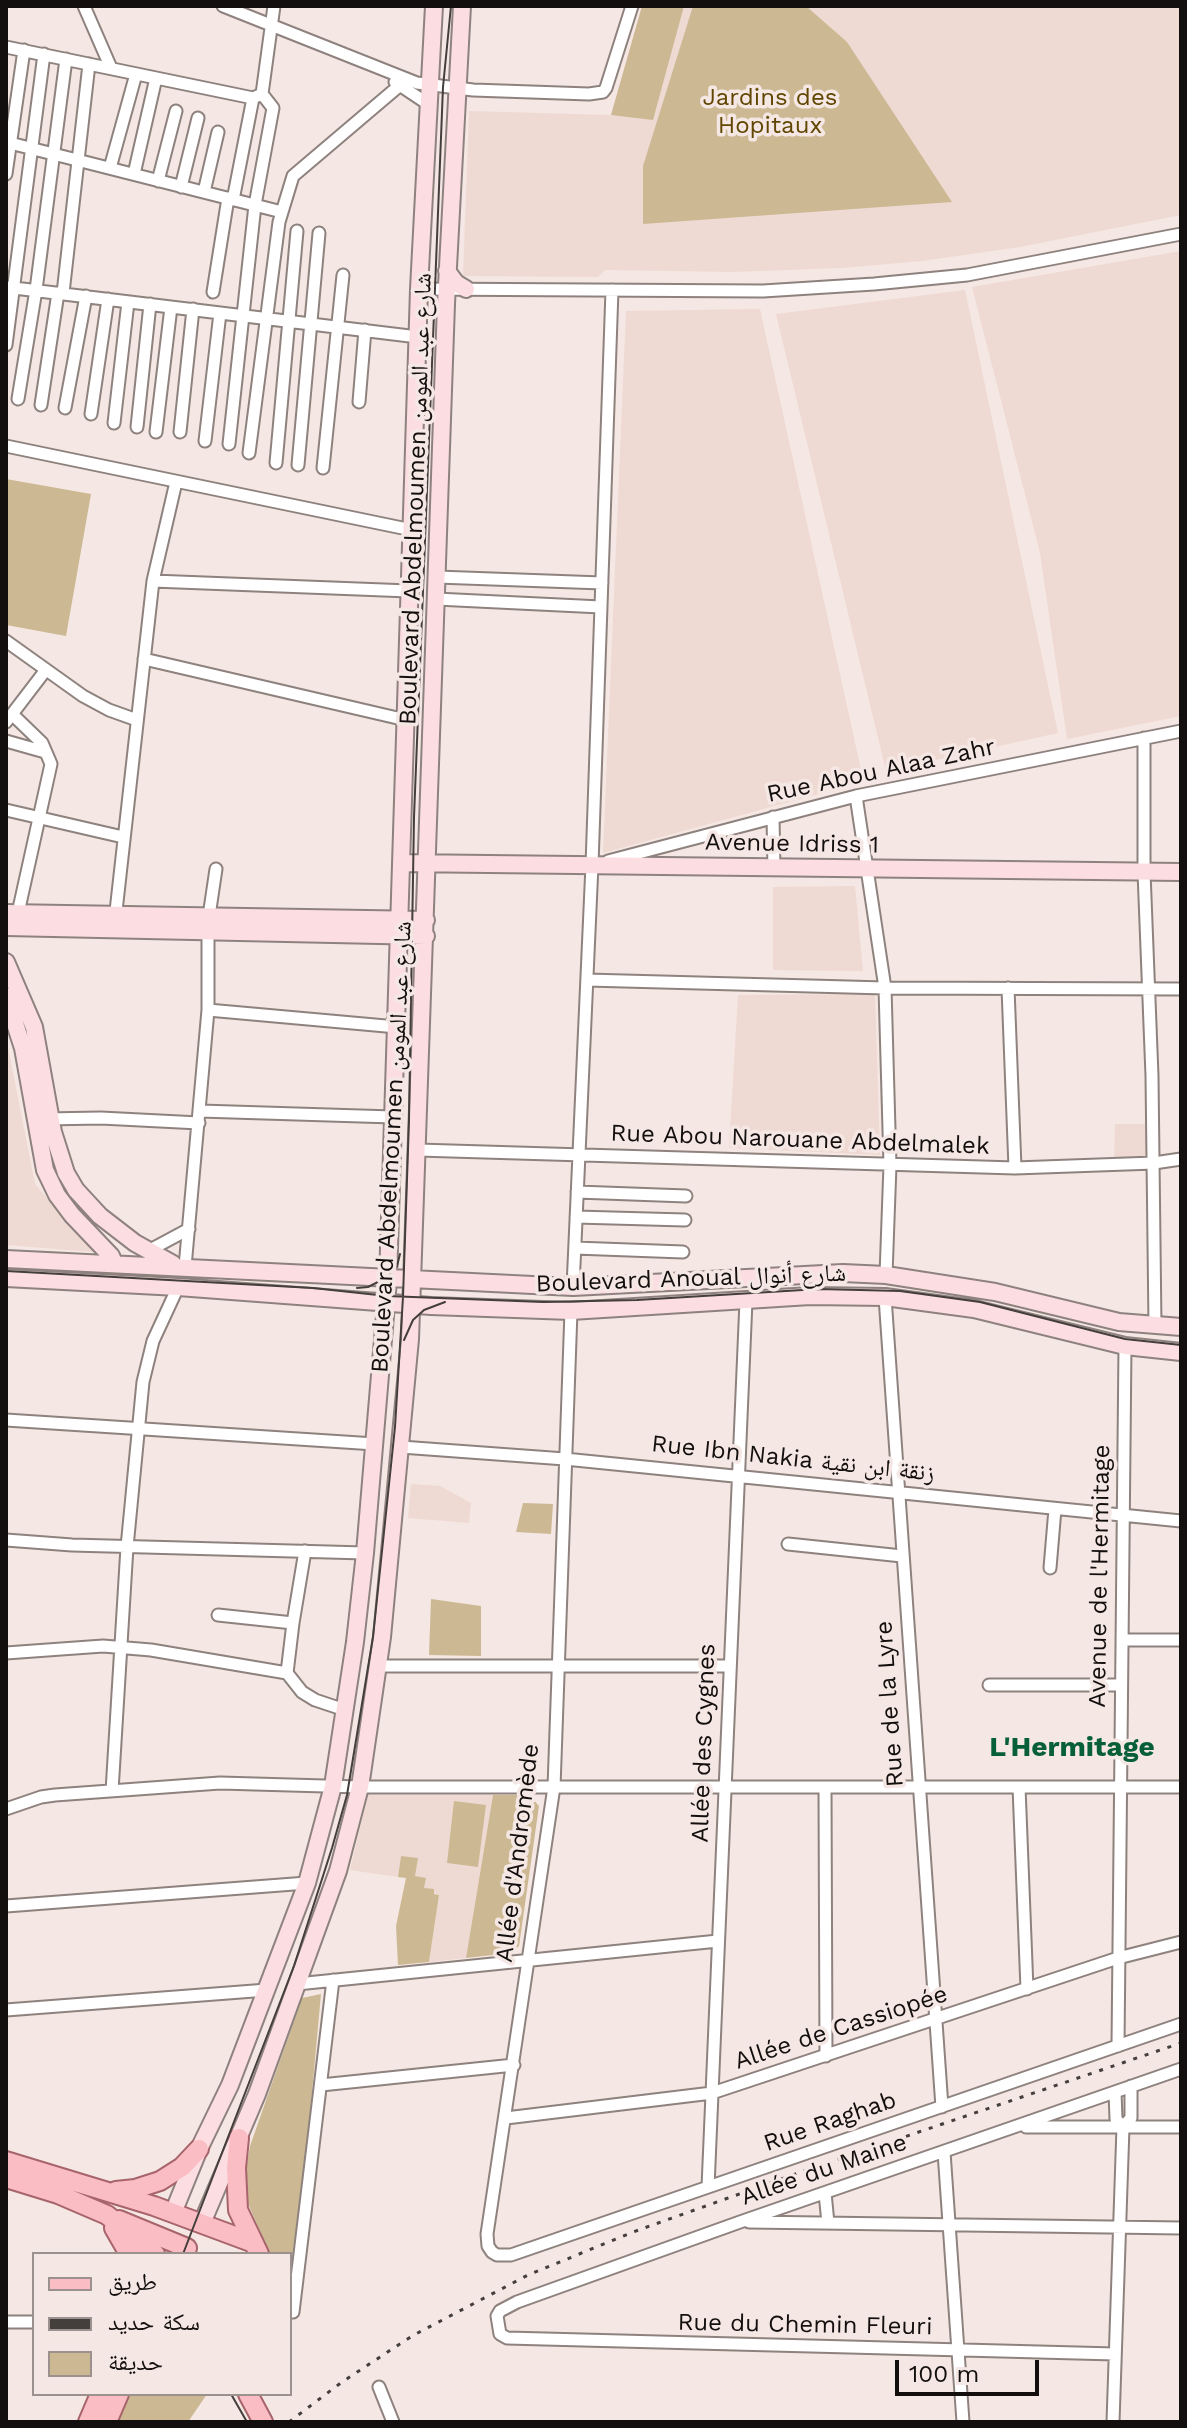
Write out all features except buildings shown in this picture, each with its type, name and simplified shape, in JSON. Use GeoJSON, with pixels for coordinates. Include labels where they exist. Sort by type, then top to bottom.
{"type":"FeatureCollection","features":[{"type":"Feature","properties":{"kind":"main road","name":"Boulevard Abdelmoumen شارع عبد المومن"},"geometry":{"type":"LineString","coordinates":[[159,2249],[199,2149],[230,2085],[307,1883],[333,1786],[365,1553],[387,1303],[419,289],[434,6]]}},
{"type":"Feature","properties":{"kind":"main road","name":"Boulevard Abdelmoumen شارع عبد المومن"},"geometry":{"type":"LineString","coordinates":[[185,2251],[202,2223],[239,2138],[338,1871],[360,1787],[378,1666],[401,1447],[412,1304],[446,289],[462,6]]}},
{"type":"Feature","properties":{"kind":"main road"},"geometry":{"type":"LineString","coordinates":[[447,271],[456,283],[466,289]]}},
{"type":"Feature","properties":{"kind":"main road","name":"Avenue Idriss 1"},"geometry":{"type":"LineString","coordinates":[[402,863],[1181,872]]}},
{"type":"Feature","properties":{"kind":"main road"},"geometry":{"type":"LineString","coordinates":[[12,913],[114,921],[426,928]]}},
{"type":"Feature","properties":{"kind":"main road"},"geometry":{"type":"LineString","coordinates":[[6,927],[114,921]]}},
{"type":"Feature","properties":{"kind":"main road"},"geometry":{"type":"LineString","coordinates":[[6,962],[34,1027],[43,1120],[42,1156],[50,1182],[72,1215],[114,1263]]}},
{"type":"Feature","properties":{"kind":"main road"},"geometry":{"type":"LineString","coordinates":[[6,996],[43,1120],[76,1190],[100,1216],[148,1251],[182,1267]]}},
{"type":"Feature","properties":{"kind":"main road"},"geometry":{"type":"LineString","coordinates":[[332,1275],[371,1270],[389,1252]]}},
{"type":"Feature","properties":{"kind":"main road","name":"Boulevard Anoual شارع أنوال"},"geometry":{"type":"LineString","coordinates":[[6,1259],[573,1287],[843,1273],[886,1275],[980,1289],[1119,1322],[1181,1327]]}},
{"type":"Feature","properties":{"kind":"main road","name":"Boulevard Anoual شارع أنوال"},"geometry":{"type":"LineString","coordinates":[[6,1278],[446,1307],[571,1311],[833,1295],[885,1297],[974,1309],[1125,1346],[1181,1352]]}},
{"type":"Feature","properties":{"kind":"main road"},"geometry":{"type":"LineString","coordinates":[[410,1339],[432,1313],[446,1307]]}},
{"type":"Feature","properties":{"kind":"main road"},"geometry":{"type":"LineString","coordinates":[[239,2138],[238,2210],[255,2248]]}},
{"type":"Feature","properties":{"kind":"main road"},"geometry":{"type":"LineString","coordinates":[[103,2190],[135,2189],[160,2181],[182,2167],[199,2149]]}},
{"type":"Feature","properties":{"kind":"main road"},"geometry":{"type":"LineString","coordinates":[[6,2161],[202,2223],[255,2248]]}},
{"type":"Feature","properties":{"kind":"main road"},"geometry":{"type":"LineString","coordinates":[[6,2178],[58,2194],[107,2215],[159,2249],[185,2251]]}},
{"type":"Feature","properties":{"kind":"main road"},"geometry":{"type":"LineString","coordinates":[[107,2215],[128,2252]]}},
{"type":"Feature","properties":{"kind":"main road"},"geometry":{"type":"LineString","coordinates":[[88,2422],[99,2396]]}},
{"type":"Feature","properties":{"kind":"main road"},"geometry":{"type":"LineString","coordinates":[[107,2422],[118,2396]]}},
{"type":"Feature","properties":{"kind":"main road"},"geometry":{"type":"LineString","coordinates":[[249,2396],[263,2422]]}},
{"type":"Feature","properties":{"kind":"main road"},"geometry":{"type":"LineString","coordinates":[[263,2396],[276,2422]]}},
{"type":"Feature","properties":{"kind":"street"},"geometry":{"type":"LineString","coordinates":[[84,6],[111,68]]}},
{"type":"Feature","properties":{"kind":"street"},"geometry":{"type":"LineString","coordinates":[[223,6],[417,83],[457,89],[589,94],[603,92],[607,85],[632,6]]}},
{"type":"Feature","properties":{"kind":"street"},"geometry":{"type":"LineString","coordinates":[[213,292],[230,199],[258,96],[274,6]]}},
{"type":"Feature","properties":{"kind":"street"},"geometry":{"type":"LineString","coordinates":[[6,47],[258,96],[272,103],[255,205],[229,444]]}},
{"type":"Feature","properties":{"kind":"street"},"geometry":{"type":"LineString","coordinates":[[6,174],[8,142],[24,50]]}},
{"type":"Feature","properties":{"kind":"street"},"geometry":{"type":"LineString","coordinates":[[6,345],[10,287],[44,54]]}},
{"type":"Feature","properties":{"kind":"street"},"geometry":{"type":"LineString","coordinates":[[18,399],[36,290],[66,59]]}},
{"type":"Feature","properties":{"kind":"street"},"geometry":{"type":"LineString","coordinates":[[41,405],[61,293],[89,64]]}},
{"type":"Feature","properties":{"kind":"street"},"geometry":{"type":"LineString","coordinates":[[379,69],[428,104]]}},
{"type":"Feature","properties":{"kind":"street"},"geometry":{"type":"LineString","coordinates":[[110,168],[136,74]]}},
{"type":"Feature","properties":{"kind":"street"},"geometry":{"type":"LineString","coordinates":[[134,174],[156,78]]}},
{"type":"Feature","properties":{"kind":"street"},"geometry":{"type":"LineString","coordinates":[[249,453],[282,212],[293,176],[399,86]]}},
{"type":"Feature","properties":{"kind":"street"},"geometry":{"type":"LineString","coordinates":[[158,181],[176,111]]}},
{"type":"Feature","properties":{"kind":"street"},"geometry":{"type":"LineString","coordinates":[[181,187],[198,118]]}},
{"type":"Feature","properties":{"kind":"street"},"geometry":{"type":"LineString","coordinates":[[204,192],[218,132]]}},
{"type":"Feature","properties":{"kind":"street"},"geometry":{"type":"LineString","coordinates":[[8,142],[282,212]]}},
{"type":"Feature","properties":{"kind":"street"},"geometry":{"type":"LineString","coordinates":[[276,463],[297,231]]}},
{"type":"Feature","properties":{"kind":"street"},"geometry":{"type":"LineString","coordinates":[[298,465],[319,233]]}},
{"type":"Feature","properties":{"kind":"street"},"geometry":{"type":"LineString","coordinates":[[419,289],[763,291],[946,278],[1181,234]]}},
{"type":"Feature","properties":{"kind":"street"},"geometry":{"type":"LineString","coordinates":[[323,468],[343,275]]}},
{"type":"Feature","properties":{"kind":"street"},"geometry":{"type":"LineString","coordinates":[[10,287],[418,337]]}},
{"type":"Feature","properties":{"kind":"street"},"geometry":{"type":"LineString","coordinates":[[573,1287],[592,865],[612,290]]}},
{"type":"Feature","properties":{"kind":"street"},"geometry":{"type":"LineString","coordinates":[[65,408],[86,296]]}},
{"type":"Feature","properties":{"kind":"street"},"geometry":{"type":"LineString","coordinates":[[91,414],[108,299]]}},
{"type":"Feature","properties":{"kind":"street"},"geometry":{"type":"LineString","coordinates":[[114,423],[128,302]]}},
{"type":"Feature","properties":{"kind":"street"},"geometry":{"type":"LineString","coordinates":[[137,427],[150,304]]}},
{"type":"Feature","properties":{"kind":"street"},"geometry":{"type":"LineString","coordinates":[[156,432],[171,307]]}},
{"type":"Feature","properties":{"kind":"street"},"geometry":{"type":"LineString","coordinates":[[180,432],[193,309]]}},
{"type":"Feature","properties":{"kind":"street"},"geometry":{"type":"LineString","coordinates":[[205,441],[220,313]]}},
{"type":"Feature","properties":{"kind":"street"},"geometry":{"type":"LineString","coordinates":[[359,402],[365,330]]}},
{"type":"Feature","properties":{"kind":"street"},"geometry":{"type":"LineString","coordinates":[[6,446],[412,530]]}},
{"type":"Feature","properties":{"kind":"street"},"geometry":{"type":"LineString","coordinates":[[114,921],[153,581],[176,482]]}},
{"type":"Feature","properties":{"kind":"street"},"geometry":{"type":"LineString","coordinates":[[437,577],[602,583]]}},
{"type":"Feature","properties":{"kind":"street"},"geometry":{"type":"LineString","coordinates":[[153,581],[409,591]]}},
{"type":"Feature","properties":{"kind":"street"},"geometry":{"type":"LineString","coordinates":[[436,599],[601,607]]}},
{"type":"Feature","properties":{"kind":"street"},"geometry":{"type":"LineString","coordinates":[[6,641],[45,671],[109,710],[137,720]]}},
{"type":"Feature","properties":{"kind":"street"},"geometry":{"type":"LineString","coordinates":[[144,659],[406,720]]}},
{"type":"Feature","properties":{"kind":"street"},"geometry":{"type":"LineString","coordinates":[[12,913],[51,764],[42,743],[9,718],[45,671]]}},
{"type":"Feature","properties":{"kind":"street","name":"Rue Abou Alaa Zahr"},"geometry":{"type":"LineString","coordinates":[[592,865],[856,796],[1181,731]]}},
{"type":"Feature","properties":{"kind":"street"},"geometry":{"type":"LineString","coordinates":[[1144,738],[1144,872],[1154,1163],[1155,1326]]}},
{"type":"Feature","properties":{"kind":"street"},"geometry":{"type":"LineString","coordinates":[[6,741],[45,752]]}},
{"type":"Feature","properties":{"kind":"street"},"geometry":{"type":"LineString","coordinates":[[856,796],[885,988],[890,1165],[886,1275]]}},
{"type":"Feature","properties":{"kind":"street"},"geometry":{"type":"LineString","coordinates":[[6,810],[123,837]]}},
{"type":"Feature","properties":{"kind":"street"},"geometry":{"type":"LineString","coordinates":[[773,817],[774,869]]}},
{"type":"Feature","properties":{"kind":"street"},"geometry":{"type":"LineString","coordinates":[[182,1267],[189,1229],[199,1117],[208,1010],[208,924],[216,869]]}},
{"type":"Feature","properties":{"kind":"street"},"geometry":{"type":"LineString","coordinates":[[587,980],[885,988],[1181,989]]}},
{"type":"Feature","properties":{"kind":"street"},"geometry":{"type":"LineString","coordinates":[[1008,988],[1015,1168]]}},
{"type":"Feature","properties":{"kind":"street"},"geometry":{"type":"LineString","coordinates":[[208,1010],[397,1027]]}},
{"type":"Feature","properties":{"kind":"street"},"geometry":{"type":"LineString","coordinates":[[43,1120],[393,1117]]}},
{"type":"Feature","properties":{"kind":"street","name":"Rue Abou Narouane Abdelmalek"},"geometry":{"type":"LineString","coordinates":[[418,1150],[1015,1168],[1154,1163],[1181,1159]]}},
{"type":"Feature","properties":{"kind":"street"},"geometry":{"type":"LineString","coordinates":[[577,1192],[686,1196]]}},
{"type":"Feature","properties":{"kind":"street"},"geometry":{"type":"LineString","coordinates":[[576,1217],[685,1220]]}},
{"type":"Feature","properties":{"kind":"street"},"geometry":{"type":"LineString","coordinates":[[148,1251],[189,1229]]}},
{"type":"Feature","properties":{"kind":"street"},"geometry":{"type":"LineString","coordinates":[[575,1248],[683,1252]]}},
{"type":"Feature","properties":{"kind":"street"},"geometry":{"type":"LineString","coordinates":[[112,1791],[127,1547],[138,1429],[149,1352],[178,1287]]}},
{"type":"Feature","properties":{"kind":"street","name":"Rue de la Lyre"},"geometry":{"type":"LineString","coordinates":[[885,1297],[942,2107]]}},
{"type":"Feature","properties":{"kind":"street","name":"Allée des Cygnes"},"geometry":{"type":"LineString","coordinates":[[708,2187],[746,1301]]}},
{"type":"Feature","properties":{"kind":"street","name":"Allée d'Andromède"},"geometry":{"type":"LineString","coordinates":[[492,2252],[487,2234],[554,1787],[571,1311]]}},
{"type":"Feature","properties":{"kind":"street","name":"Avenue de l'Hermitage"},"geometry":{"type":"LineString","coordinates":[[1118,2046],[1125,1346]]}},
{"type":"Feature","properties":{"kind":"street"},"geometry":{"type":"LineString","coordinates":[[6,1420],[375,1444]]}},
{"type":"Feature","properties":{"kind":"street","name":"Rue Ibn Nakia زنقة ابن نقية"},"geometry":{"type":"LineString","coordinates":[[401,1447],[738,1475],[1181,1521]]}},
{"type":"Feature","properties":{"kind":"street"},"geometry":{"type":"LineString","coordinates":[[1050,1568],[1055,1509]]}},
{"type":"Feature","properties":{"kind":"street"},"geometry":{"type":"LineString","coordinates":[[6,1540],[127,1547],[365,1553]]}},
{"type":"Feature","properties":{"kind":"street"},"geometry":{"type":"LineString","coordinates":[[788,1544],[902,1556]]}},
{"type":"Feature","properties":{"kind":"street"},"geometry":{"type":"LineString","coordinates":[[287,1673],[305,1551]]}},
{"type":"Feature","properties":{"kind":"street"},"geometry":{"type":"LineString","coordinates":[[218,1615],[293,1623]]}},
{"type":"Feature","properties":{"kind":"street"},"geometry":{"type":"LineString","coordinates":[[1122,1640],[1181,1640]]}},
{"type":"Feature","properties":{"kind":"street"},"geometry":{"type":"LineString","coordinates":[[6,1653],[120,1647],[287,1673],[302,1692],[345,1710]]}},
{"type":"Feature","properties":{"kind":"street"},"geometry":{"type":"LineString","coordinates":[[378,1666],[729,1666]]}},
{"type":"Feature","properties":{"kind":"street"},"geometry":{"type":"LineString","coordinates":[[989,1685],[1121,1685]]}},
{"type":"Feature","properties":{"kind":"street"},"geometry":{"type":"LineString","coordinates":[[6,1809],[41,1797],[220,1783],[360,1787],[1181,1787]]}},
{"type":"Feature","properties":{"kind":"street"},"geometry":{"type":"LineString","coordinates":[[825,1787],[826,2056]]}},
{"type":"Feature","properties":{"kind":"street"},"geometry":{"type":"LineString","coordinates":[[1019,1787],[1027,1989]]}},
{"type":"Feature","properties":{"kind":"street"},"geometry":{"type":"LineString","coordinates":[[6,1906],[307,1883]]}},
{"type":"Feature","properties":{"kind":"street"},"geometry":{"type":"LineString","coordinates":[[297,1984],[718,1941]]}},
{"type":"Feature","properties":{"kind":"street","name":"Allée de Cassiopée"},"geometry":{"type":"LineString","coordinates":[[506,2118],[712,2093],[1118,1958],[1181,1942]]}},
{"type":"Feature","properties":{"kind":"street"},"geometry":{"type":"LineString","coordinates":[[293,2312],[294,2266],[333,1980]]}},
{"type":"Feature","properties":{"kind":"street"},"geometry":{"type":"LineString","coordinates":[[6,2010],[267,1990]]}},
{"type":"Feature","properties":{"kind":"street","name":"Rue Raghab"},"geometry":{"type":"LineString","coordinates":[[492,2252],[511,2255],[1181,2024]]}},
{"type":"Feature","properties":{"kind":"street"},"geometry":{"type":"LineString","coordinates":[[321,2085],[514,2065]]}},
{"type":"Feature","properties":{"kind":"street","name":"Allée du Maine"},"geometry":{"type":"LineString","coordinates":[[498,2329],[497,2316],[500,2311],[517,2302],[1181,2069]]}},
{"type":"Feature","properties":{"kind":"street"},"geometry":{"type":"LineString","coordinates":[[1113,2422],[1123,2127],[1131,2118],[1131,2086]]}},
{"type":"Feature","properties":{"kind":"street"},"geometry":{"type":"LineString","coordinates":[[1115,2092],[1116,2119],[1123,2127]]}},
{"type":"Feature","properties":{"kind":"street"},"geometry":{"type":"LineString","coordinates":[[1015,2127],[1181,2127]]}},
{"type":"Feature","properties":{"kind":"street"},"geometry":{"type":"LineString","coordinates":[[944,2152],[963,2422]]}},
{"type":"Feature","properties":{"kind":"street"},"geometry":{"type":"LineString","coordinates":[[825,2193],[828,2223]]}},
{"type":"Feature","properties":{"kind":"street"},"geometry":{"type":"LineString","coordinates":[[740,2222],[1181,2228]]}},
{"type":"Feature","properties":{"kind":"street"},"geometry":{"type":"LineString","coordinates":[[6,2322],[32,2322]]}},
{"type":"Feature","properties":{"kind":"street","name":"Rue du Chemin Fleuri"},"geometry":{"type":"LineString","coordinates":[[498,2329],[507,2338],[1115,2354]]}},
{"type":"Feature","properties":{"kind":"street"},"geometry":{"type":"LineString","coordinates":[[379,2387],[393,2422]]}},
{"type":"Feature","properties":{"kind":"shaded area"},"geometry":{"type":"Polygon","coordinates":[[[642,6],[1181,6],[1181,215],[1020,247],[922,261],[842,268],[733,272],[605,270],[598,277],[463,276],[469,111],[611,115],[642,6]]]}},
{"type":"Feature","properties":{"kind":"shaded area"},"geometry":{"type":"Polygon","coordinates":[[[1181,251],[1181,716],[1067,739],[1040,553],[972,287],[1181,251]]]}},
{"type":"Feature","properties":{"kind":"shaded area"},"geometry":{"type":"Polygon","coordinates":[[[965,290],[1058,733],[886,771],[776,314],[965,290]]]}},
{"type":"Feature","properties":{"kind":"shaded area"},"geometry":{"type":"Polygon","coordinates":[[[760,309],[861,770],[843,774],[822,793],[603,853],[626,311],[760,309]]]}},
{"type":"Feature","properties":{"kind":"shaded area"},"geometry":{"type":"Polygon","coordinates":[[[855,886],[863,971],[773,970],[773,887],[855,886]]]}},
{"type":"Feature","properties":{"kind":"shaded area"},"geometry":{"type":"Polygon","coordinates":[[[875,994],[880,1155],[729,1148],[738,995],[875,994]]]}},
{"type":"Feature","properties":{"kind":"shaded area"},"geometry":{"type":"Polygon","coordinates":[[[6,1037],[35,1184],[93,1252],[6,1245],[6,1037]]]}},
{"type":"Feature","properties":{"kind":"shaded area"},"geometry":{"type":"Polygon","coordinates":[[[1115,1124],[1151,1124],[1152,1163],[1114,1164],[1115,1124]]]}},
{"type":"Feature","properties":{"kind":"shaded area"},"geometry":{"type":"Polygon","coordinates":[[[411,1484],[440,1486],[471,1503],[469,1523],[408,1518],[411,1484]]]}},
{"type":"Feature","properties":{"kind":"shaded area"},"geometry":{"type":"Polygon","coordinates":[[[368,1795],[493,1795],[466,1958],[429,1962],[439,1895],[424,1888],[401,1856],[398,1877],[350,1870],[368,1795]]]}},
{"type":"Feature","properties":{"kind":"green space"},"geometry":{"type":"Polygon","coordinates":[[[642,6],[684,6],[653,120],[611,115],[642,6]]]}},
{"type":"Feature","properties":{"kind":"green space","name":"Jardins des Hopitaux"},"geometry":{"type":"Polygon","coordinates":[[[693,6],[806,6],[847,42],[952,202],[643,224],[643,166],[693,6]]]}},
{"type":"Feature","properties":{"kind":"green space"},"geometry":{"type":"Polygon","coordinates":[[[6,479],[91,494],[66,636],[6,625],[6,479]]]}},
{"type":"Feature","properties":{"kind":"green space"},"geometry":{"type":"Polygon","coordinates":[[[523,1503],[553,1504],[551,1534],[516,1532],[523,1503]]]}},
{"type":"Feature","properties":{"kind":"green space"},"geometry":{"type":"Polygon","coordinates":[[[431,1599],[481,1606],[481,1656],[429,1655],[431,1599]]]}},
{"type":"Feature","properties":{"kind":"green space"},"geometry":{"type":"Polygon","coordinates":[[[493,1795],[529,1795],[539,1806],[519,1946],[511,1953],[466,1958],[493,1795]]]}},
{"type":"Feature","properties":{"kind":"green space"},"geometry":{"type":"Polygon","coordinates":[[[454,1801],[486,1805],[478,1867],[447,1863],[454,1801]]]}},
{"type":"Feature","properties":{"kind":"green space"},"geometry":{"type":"Polygon","coordinates":[[[401,1856],[418,1858],[415,1876],[426,1878],[424,1888],[434,1889],[434,1894],[439,1895],[429,1962],[398,1965],[396,1926],[406,1878],[398,1877],[401,1856]]]}},
{"type":"Feature","properties":{"kind":"green space"},"geometry":{"type":"Polygon","coordinates":[[[321,1994],[297,2256],[292,2256],[292,2252],[269,2252],[246,2199],[245,2176],[250,2146],[302,1998],[321,1994]]]}},
{"type":"Feature","properties":{"kind":"green space"},"geometry":{"type":"Polygon","coordinates":[[[128,2396],[206,2396],[188,2422],[116,2422],[128,2396]]]}},
{"type":"Feature","properties":{"kind":"tram line"},"geometry":{"type":"LineString","coordinates":[[184,2252],[294,1966],[332,1848],[347,1795],[373,1637],[395,1427],[403,1297],[414,817],[443,87],[451,6]]}},
{"type":"Feature","properties":{"kind":"tram line"},"geometry":{"type":"LineString","coordinates":[[357,1288],[368,1287],[384,1279],[397,1266],[400,1254]]}},
{"type":"Feature","properties":{"kind":"tram line"},"geometry":{"type":"LineString","coordinates":[[6,1271],[313,1288],[387,1296],[543,1302],[637,1300],[819,1289],[900,1291],[980,1302],[1125,1339],[1181,1345]]}},
{"type":"Feature","properties":{"kind":"tram line"},"geometry":{"type":"LineString","coordinates":[[404,1340],[413,1320],[424,1310],[445,1302]]}},
{"type":"Feature","properties":{"kind":"tram line"},"geometry":{"type":"LineString","coordinates":[[232,2396],[247,2422]]}},
{"type":"Feature","properties":{"kind":"railway"},"geometry":{"type":"LineString","coordinates":[[289,2422],[342,2382],[412,2336],[528,2275],[633,2232],[801,2172],[1181,2043]]}},
{"type":"Feature","properties":{"kind":"district","name":"L'Hermitage"},"geometry":{"type":"Point","coordinates":[1072,1748]}}]}
